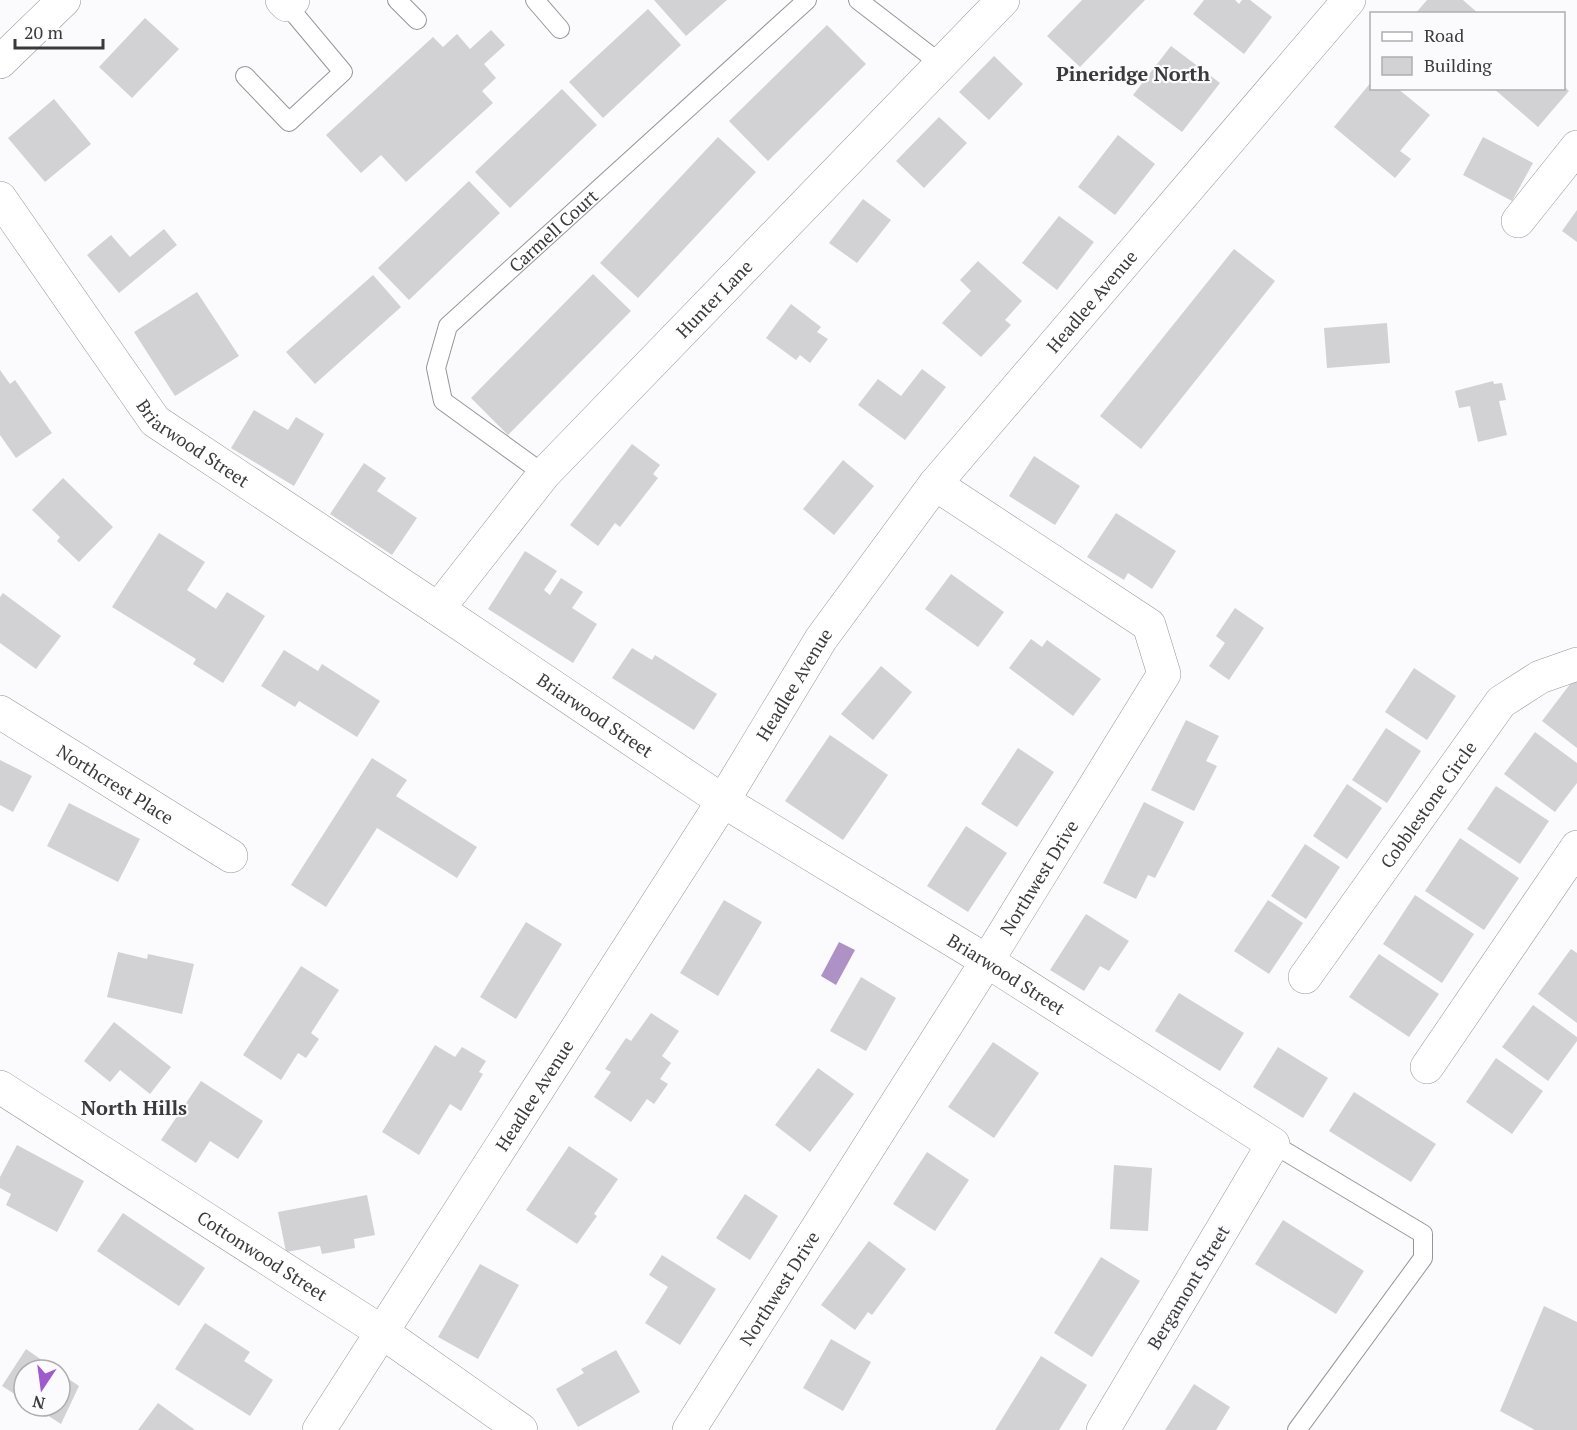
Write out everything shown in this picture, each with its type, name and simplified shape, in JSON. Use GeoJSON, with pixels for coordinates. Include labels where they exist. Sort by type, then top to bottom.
{"type":"FeatureCollection","features":[{"type":"Feature","properties":{"kind":"street"},"geometry":{"type":"LineString","coordinates":[[0,62],[64,0]]}},
{"type":"Feature","properties":{"kind":"street","name":"Hunter Lane"},"geometry":{"type":"LineString","coordinates":[[438,609],[544,474],[1003,0]]}},
{"type":"Feature","properties":{"kind":"street","name":"Headlee Avenue"},"geometry":{"type":"LineString","coordinates":[[319,1430],[723,801],[821,639],[935,484],[1349,0]]}},
{"type":"Feature","properties":{"kind":"street"},"geometry":{"type":"LineString","coordinates":[[1518,220],[1577,147]]}},
{"type":"Feature","properties":{"kind":"street","name":"Briarwood Street"},"geometry":{"type":"LineString","coordinates":[[0,198],[155,421],[723,801],[987,961],[1273,1144]]}},
{"type":"Feature","properties":{"kind":"street","name":"Northwest Drive"},"geometry":{"type":"LineString","coordinates":[[689,1430],[987,961],[1164,674],[1149,625],[935,484]]}},
{"type":"Feature","properties":{"kind":"street","name":"Cobblestone Circle"},"geometry":{"type":"LineString","coordinates":[[1305,977],[1501,702],[1540,677],[1577,664]]}},
{"type":"Feature","properties":{"kind":"street","name":"Northcrest Place"},"geometry":{"type":"LineString","coordinates":[[0,712],[231,856]]}},
{"type":"Feature","properties":{"kind":"street"},"geometry":{"type":"LineString","coordinates":[[1427,1067],[1577,847]]}},
{"type":"Feature","properties":{"kind":"street","name":"Cottonwood Street"},"geometry":{"type":"LineString","coordinates":[[0,1087],[382,1332],[521,1430]]}},
{"type":"Feature","properties":{"kind":"street","name":"Bergamont Street"},"geometry":{"type":"LineString","coordinates":[[1102,1430],[1273,1144]]}},
{"type":"Feature","properties":{"kind":"lane"},"geometry":{"type":"LineString","coordinates":[[397,0],[417,20]]}},
{"type":"Feature","properties":{"kind":"lane"},"geometry":{"type":"LineString","coordinates":[[534,0],[560,29]]}},
{"type":"Feature","properties":{"kind":"lane","name":"Carmell Court"},"geometry":{"type":"LineString","coordinates":[[544,474],[443,401],[436,368],[448,326],[807,0]]}},
{"type":"Feature","properties":{"kind":"lane"},"geometry":{"type":"LineString","coordinates":[[858,0],[941,64]]}},
{"type":"Feature","properties":{"kind":"lane"},"geometry":{"type":"LineString","coordinates":[[245,76],[289,122],[343,72],[287,2]]}},
{"type":"Feature","properties":{"kind":"lane"},"geometry":{"type":"LineString","coordinates":[[1273,1144],[1424,1234],[1423,1258],[1297,1430]]}},
{"type":"Feature","properties":{"kind":"shaded area"},"geometry":{"type":"Polygon","coordinates":[[[839,942],[855,950],[836,985],[821,976],[839,942]]]}},
{"type":"Feature","properties":{"kind":"building"},"geometry":{"type":"Polygon","coordinates":[[[654,0],[727,0],[686,36],[654,0]]]}},
{"type":"Feature","properties":{"kind":"building"},"geometry":{"type":"Polygon","coordinates":[[[1082,0],[1145,0],[1080,67],[1047,36],[1082,0]]]}},
{"type":"Feature","properties":{"kind":"building"},"geometry":{"type":"Polygon","coordinates":[[[1204,0],[1235,0],[1239,4],[1242,0],[1250,0],[1272,17],[1244,54],[1193,14],[1204,0]]]}},
{"type":"Feature","properties":{"kind":"building"},"geometry":{"type":"Polygon","coordinates":[[[1427,0],[1463,0],[1477,12],[1417,12],[1427,0]]]}},
{"type":"Feature","properties":{"kind":"building"},"geometry":{"type":"Polygon","coordinates":[[[648,9],[681,45],[603,118],[569,82],[648,9]]]}},
{"type":"Feature","properties":{"kind":"building"},"geometry":{"type":"Polygon","coordinates":[[[145,18],[179,49],[132,98],[99,67],[145,18]]]}},
{"type":"Feature","properties":{"kind":"building"},"geometry":{"type":"Polygon","coordinates":[[[827,25],[866,64],[768,161],[729,121],[827,25]]]}},
{"type":"Feature","properties":{"kind":"building"},"geometry":{"type":"Polygon","coordinates":[[[491,30],[505,45],[484,64],[496,78],[482,91],[493,103],[406,182],[381,155],[361,173],[326,135],[433,37],[443,47],[457,34],[470,49],[491,30]]]}},
{"type":"Feature","properties":{"kind":"building"},"geometry":{"type":"Polygon","coordinates":[[[1171,46],[1220,83],[1182,132],[1133,95],[1171,46]]]}},
{"type":"Feature","properties":{"kind":"building"},"geometry":{"type":"Polygon","coordinates":[[[994,56],[1023,84],[989,120],[959,92],[994,56]]]}},
{"type":"Feature","properties":{"kind":"building"},"geometry":{"type":"Polygon","coordinates":[[[1370,83],[1370,90],[1399,90],[1430,115],[1400,151],[1411,159],[1395,178],[1334,127],[1370,83]]]}},
{"type":"Feature","properties":{"kind":"building"},"geometry":{"type":"Polygon","coordinates":[[[1565,87],[1569,91],[1538,127],[1495,90],[1565,90],[1565,87]]]}},
{"type":"Feature","properties":{"kind":"building"},"geometry":{"type":"Polygon","coordinates":[[[562,89],[597,125],[510,208],[475,172],[562,89]]]}},
{"type":"Feature","properties":{"kind":"building"},"geometry":{"type":"Polygon","coordinates":[[[54,99],[91,144],[45,182],[8,138],[54,99]]]}},
{"type":"Feature","properties":{"kind":"building"},"geometry":{"type":"Polygon","coordinates":[[[939,117],[967,143],[924,188],[896,161],[939,117]]]}},
{"type":"Feature","properties":{"kind":"building"},"geometry":{"type":"Polygon","coordinates":[[[1118,135],[1155,164],[1115,215],[1078,187],[1118,135]]]}},
{"type":"Feature","properties":{"kind":"building"},"geometry":{"type":"Polygon","coordinates":[[[718,137],[756,172],[638,298],[600,263],[718,137]]]}},
{"type":"Feature","properties":{"kind":"building"},"geometry":{"type":"Polygon","coordinates":[[[1483,137],[1533,163],[1512,201],[1463,175],[1483,137]]]}},
{"type":"Feature","properties":{"kind":"building"},"geometry":{"type":"Polygon","coordinates":[[[469,181],[500,213],[409,300],[378,268],[469,181]]]}},
{"type":"Feature","properties":{"kind":"building"},"geometry":{"type":"Polygon","coordinates":[[[863,199],[891,220],[857,263],[829,243],[863,199]]]}},
{"type":"Feature","properties":{"kind":"building"},"geometry":{"type":"Polygon","coordinates":[[[1577,210],[1577,242],[1562,231],[1577,210]]]}},
{"type":"Feature","properties":{"kind":"building"},"geometry":{"type":"Polygon","coordinates":[[[1059,216],[1094,242],[1057,290],[1022,263],[1059,216]]]}},
{"type":"Feature","properties":{"kind":"building"},"geometry":{"type":"Polygon","coordinates":[[[164,229],[177,245],[119,293],[87,255],[111,235],[130,257],[164,229]]]}},
{"type":"Feature","properties":{"kind":"building"},"geometry":{"type":"Polygon","coordinates":[[[1234,249],[1275,281],[1141,449],[1100,416],[1234,249]]]}},
{"type":"Feature","properties":{"kind":"building"},"geometry":{"type":"Polygon","coordinates":[[[978,261],[1022,301],[1005,320],[1011,325],[981,357],[942,323],[971,291],[960,280],[978,261]]]}},
{"type":"Feature","properties":{"kind":"building"},"geometry":{"type":"Polygon","coordinates":[[[593,274],[631,311],[508,435],[471,398],[593,274]]]}},
{"type":"Feature","properties":{"kind":"building"},"geometry":{"type":"Polygon","coordinates":[[[373,275],[401,307],[315,384],[286,352],[373,275]]]}},
{"type":"Feature","properties":{"kind":"building"},"geometry":{"type":"Polygon","coordinates":[[[197,292],[239,356],[175,396],[134,332],[197,292]]]}},
{"type":"Feature","properties":{"kind":"building"},"geometry":{"type":"Polygon","coordinates":[[[791,304],[821,327],[817,332],[828,339],[810,363],[800,355],[796,360],[766,338],[791,304]]]}},
{"type":"Feature","properties":{"kind":"building"},"geometry":{"type":"Polygon","coordinates":[[[1387,323],[1390,363],[1327,368],[1324,328],[1387,323]]]}},
{"type":"Feature","properties":{"kind":"building"},"geometry":{"type":"Polygon","coordinates":[[[922,369],[946,387],[905,440],[858,405],[878,379],[901,396],[922,369]]]}},
{"type":"Feature","properties":{"kind":"building"},"geometry":{"type":"Polygon","coordinates":[[[0,370],[10,384],[15,380],[52,433],[16,458],[0,435],[0,370]]]}},
{"type":"Feature","properties":{"kind":"building"},"geometry":{"type":"Polygon","coordinates":[[[1493,381],[1494,384],[1502,383],[1506,400],[1499,401],[1507,435],[1478,442],[1470,406],[1459,408],[1455,391],[1493,381]]]}},
{"type":"Feature","properties":{"kind":"building"},"geometry":{"type":"Polygon","coordinates":[[[254,410],[288,430],[296,417],[324,434],[294,486],[231,448],[254,410]]]}},
{"type":"Feature","properties":{"kind":"building"},"geometry":{"type":"Polygon","coordinates":[[[632,444],[660,465],[653,474],[658,478],[620,527],[615,523],[598,546],[570,525],[632,444]]]}},
{"type":"Feature","properties":{"kind":"building"},"geometry":{"type":"Polygon","coordinates":[[[1034,456],[1080,486],[1055,525],[1009,496],[1034,456]]]}},
{"type":"Feature","properties":{"kind":"building"},"geometry":{"type":"Polygon","coordinates":[[[843,460],[874,486],[834,535],[803,509],[843,460]]]}},
{"type":"Feature","properties":{"kind":"building"},"geometry":{"type":"Polygon","coordinates":[[[364,463],[386,478],[377,491],[417,518],[392,555],[330,514],[364,463]]]}},
{"type":"Feature","properties":{"kind":"building"},"geometry":{"type":"Polygon","coordinates":[[[63,478],[113,527],[79,562],[57,541],[60,537],[32,510],[63,478]]]}},
{"type":"Feature","properties":{"kind":"building"},"geometry":{"type":"Polygon","coordinates":[[[1116,513],[1176,551],[1152,589],[1128,573],[1124,580],[1087,557],[1116,513]]]}},
{"type":"Feature","properties":{"kind":"building"},"geometry":{"type":"Polygon","coordinates":[[[159,533],[205,562],[187,590],[216,609],[227,592],[265,616],[223,683],[193,664],[196,659],[112,607],[159,533]]]}},
{"type":"Feature","properties":{"kind":"building"},"geometry":{"type":"Polygon","coordinates":[[[525,551],[557,571],[544,590],[550,595],[561,578],[583,592],[572,608],[597,624],[573,663],[488,609],[525,551]]]}},
{"type":"Feature","properties":{"kind":"building"},"geometry":{"type":"Polygon","coordinates":[[[951,574],[1004,612],[978,647],[925,609],[951,574]]]}},
{"type":"Feature","properties":{"kind":"building"},"geometry":{"type":"Polygon","coordinates":[[[3,593],[61,636],[36,669],[0,643],[0,597],[3,593]]]}},
{"type":"Feature","properties":{"kind":"building"},"geometry":{"type":"Polygon","coordinates":[[[1235,608],[1264,628],[1229,680],[1209,666],[1225,643],[1216,636],[1235,608]]]}},
{"type":"Feature","properties":{"kind":"building"},"geometry":{"type":"Polygon","coordinates":[[[1031,639],[1042,647],[1047,640],[1101,679],[1073,716],[1009,668],[1031,639]]]}},
{"type":"Feature","properties":{"kind":"building"},"geometry":{"type":"Polygon","coordinates":[[[632,648],[652,660],[655,655],[717,694],[694,730],[612,678],[632,648]]]}},
{"type":"Feature","properties":{"kind":"building"},"geometry":{"type":"Polygon","coordinates":[[[284,650],[318,671],[322,664],[380,701],[357,737],[299,701],[295,707],[261,686],[284,650]]]}},
{"type":"Feature","properties":{"kind":"building"},"geometry":{"type":"Polygon","coordinates":[[[881,666],[912,692],[873,740],[841,714],[881,666]]]}},
{"type":"Feature","properties":{"kind":"building"},"geometry":{"type":"Polygon","coordinates":[[[1414,668],[1456,696],[1427,740],[1385,712],[1414,668]]]}},
{"type":"Feature","properties":{"kind":"building"},"geometry":{"type":"Polygon","coordinates":[[[1577,675],[1577,748],[1542,721],[1577,675]]]}},
{"type":"Feature","properties":{"kind":"building"},"geometry":{"type":"Polygon","coordinates":[[[1186,720],[1219,736],[1206,761],[1217,766],[1194,811],[1151,790],[1186,720]]]}},
{"type":"Feature","properties":{"kind":"building"},"geometry":{"type":"Polygon","coordinates":[[[1386,728],[1421,751],[1387,803],[1352,780],[1386,728]]]}},
{"type":"Feature","properties":{"kind":"building"},"geometry":{"type":"Polygon","coordinates":[[[1535,732],[1577,763],[1577,783],[1555,812],[1504,774],[1535,732]]]}},
{"type":"Feature","properties":{"kind":"building"},"geometry":{"type":"Polygon","coordinates":[[[830,735],[888,775],[843,840],[785,801],[830,735]]]}},
{"type":"Feature","properties":{"kind":"building"},"geometry":{"type":"Polygon","coordinates":[[[1018,748],[1054,772],[1017,827],[981,804],[1018,748]]]}},
{"type":"Feature","properties":{"kind":"building"},"geometry":{"type":"Polygon","coordinates":[[[372,758],[407,780],[396,796],[477,847],[457,878],[377,828],[326,907],[291,885],[372,758]]]}},
{"type":"Feature","properties":{"kind":"building"},"geometry":{"type":"Polygon","coordinates":[[[0,760],[32,776],[13,812],[0,805],[0,760]]]}},
{"type":"Feature","properties":{"kind":"building"},"geometry":{"type":"Polygon","coordinates":[[[1347,784],[1382,808],[1347,859],[1313,836],[1347,784]]]}},
{"type":"Feature","properties":{"kind":"building"},"geometry":{"type":"Polygon","coordinates":[[[1496,786],[1549,821],[1520,864],[1467,829],[1496,786]]]}},
{"type":"Feature","properties":{"kind":"building"},"geometry":{"type":"Polygon","coordinates":[[[1144,802],[1184,822],[1155,878],[1148,875],[1136,899],[1103,883],[1144,802]]]}},
{"type":"Feature","properties":{"kind":"building"},"geometry":{"type":"Polygon","coordinates":[[[69,803],[140,839],[118,882],[47,846],[69,803]]]}},
{"type":"Feature","properties":{"kind":"building"},"geometry":{"type":"Polygon","coordinates":[[[966,826],[1007,853],[968,912],[927,886],[966,826]]]}},
{"type":"Feature","properties":{"kind":"building"},"geometry":{"type":"Polygon","coordinates":[[[1460,838],[1519,878],[1484,930],[1425,891],[1460,838]]]}},
{"type":"Feature","properties":{"kind":"building"},"geometry":{"type":"Polygon","coordinates":[[[1305,844],[1340,867],[1306,919],[1271,896],[1305,844]]]}},
{"type":"Feature","properties":{"kind":"building"},"geometry":{"type":"Polygon","coordinates":[[[1415,895],[1474,934],[1442,983],[1383,944],[1415,895]]]}},
{"type":"Feature","properties":{"kind":"building"},"geometry":{"type":"Polygon","coordinates":[[[724,900],[762,922],[718,996],[680,973],[724,900]]]}},
{"type":"Feature","properties":{"kind":"building"},"geometry":{"type":"Polygon","coordinates":[[[1268,900],[1303,923],[1269,974],[1234,951],[1268,900]]]}},
{"type":"Feature","properties":{"kind":"building"},"geometry":{"type":"Polygon","coordinates":[[[1086,914],[1129,941],[1109,971],[1100,966],[1084,991],[1050,970],[1086,914]]]}},
{"type":"Feature","properties":{"kind":"building"},"geometry":{"type":"Polygon","coordinates":[[[526,922],[562,944],[516,1019],[480,997],[526,922]]]}},
{"type":"Feature","properties":{"kind":"building"},"geometry":{"type":"Polygon","coordinates":[[[1571,949],[1577,953],[1577,1023],[1538,994],[1571,949]]]}},
{"type":"Feature","properties":{"kind":"building"},"geometry":{"type":"Polygon","coordinates":[[[118,952],[147,959],[148,954],[194,964],[182,1014],[107,997],[118,952]]]}},
{"type":"Feature","properties":{"kind":"building"},"geometry":{"type":"Polygon","coordinates":[[[1379,954],[1439,994],[1409,1037],[1349,997],[1379,954]]]}},
{"type":"Feature","properties":{"kind":"building"},"geometry":{"type":"Polygon","coordinates":[[[301,966],[339,990],[311,1033],[319,1039],[306,1058],[298,1053],[281,1080],[243,1055],[301,966]]]}},
{"type":"Feature","properties":{"kind":"building"},"geometry":{"type":"Polygon","coordinates":[[[861,977],[896,998],[866,1051],[830,1031],[861,977]]]}},
{"type":"Feature","properties":{"kind":"building"},"geometry":{"type":"Polygon","coordinates":[[[1179,993],[1244,1033],[1220,1071],[1155,1031],[1179,993]]]}},
{"type":"Feature","properties":{"kind":"building"},"geometry":{"type":"Polygon","coordinates":[[[1533,1005],[1577,1037],[1577,1041],[1548,1081],[1502,1047],[1533,1005]]]}},
{"type":"Feature","properties":{"kind":"building"},"geometry":{"type":"Polygon","coordinates":[[[651,1013],[679,1031],[662,1056],[671,1063],[660,1079],[668,1084],[654,1104],[647,1099],[631,1122],[594,1097],[611,1072],[605,1069],[626,1038],[631,1041],[651,1013]]]}},
{"type":"Feature","properties":{"kind":"building"},"geometry":{"type":"Polygon","coordinates":[[[114,1022],[171,1067],[150,1094],[120,1070],[110,1082],[84,1061],[114,1022]]]}},
{"type":"Feature","properties":{"kind":"building"},"geometry":{"type":"Polygon","coordinates":[[[993,1042],[1039,1073],[994,1138],[948,1107],[993,1042]]]}},
{"type":"Feature","properties":{"kind":"building"},"geometry":{"type":"Polygon","coordinates":[[[435,1045],[455,1057],[462,1047],[486,1061],[479,1072],[483,1074],[461,1111],[450,1104],[419,1155],[382,1132],[435,1045]]]}},
{"type":"Feature","properties":{"kind":"building"},"geometry":{"type":"Polygon","coordinates":[[[1278,1047],[1328,1078],[1303,1118],[1253,1087],[1278,1047]]]}},
{"type":"Feature","properties":{"kind":"building"},"geometry":{"type":"Polygon","coordinates":[[[1496,1058],[1543,1091],[1512,1134],[1466,1102],[1496,1058]]]}},
{"type":"Feature","properties":{"kind":"building"},"geometry":{"type":"Polygon","coordinates":[[[818,1068],[854,1094],[810,1152],[775,1125],[818,1068]]]}},
{"type":"Feature","properties":{"kind":"building"},"geometry":{"type":"Polygon","coordinates":[[[201,1081],[263,1121],[238,1159],[210,1141],[196,1163],[161,1140],[201,1081]]]}},
{"type":"Feature","properties":{"kind":"building"},"geometry":{"type":"Polygon","coordinates":[[[1354,1092],[1436,1144],[1411,1182],[1329,1131],[1354,1092]]]}},
{"type":"Feature","properties":{"kind":"building"},"geometry":{"type":"Polygon","coordinates":[[[17,1145],[84,1181],[57,1232],[6,1205],[11,1194],[0,1188],[0,1177],[17,1145]]]}},
{"type":"Feature","properties":{"kind":"building"},"geometry":{"type":"Polygon","coordinates":[[[569,1146],[618,1179],[594,1214],[597,1216],[577,1244],[526,1210],[569,1146]]]}},
{"type":"Feature","properties":{"kind":"building"},"geometry":{"type":"Polygon","coordinates":[[[927,1152],[969,1180],[935,1231],[893,1204],[927,1152]]]}},
{"type":"Feature","properties":{"kind":"building"},"geometry":{"type":"Polygon","coordinates":[[[1114,1165],[1152,1168],[1148,1231],[1110,1229],[1114,1165]]]}},
{"type":"Feature","properties":{"kind":"building"},"geometry":{"type":"Polygon","coordinates":[[[745,1194],[778,1216],[750,1260],[716,1238],[745,1194]]]}},
{"type":"Feature","properties":{"kind":"building"},"geometry":{"type":"Polygon","coordinates":[[[367,1195],[375,1235],[354,1239],[355,1248],[322,1254],[320,1246],[286,1252],[278,1212],[367,1195]]]}},
{"type":"Feature","properties":{"kind":"building"},"geometry":{"type":"Polygon","coordinates":[[[123,1213],[205,1268],[179,1306],[97,1251],[123,1213]]]}},
{"type":"Feature","properties":{"kind":"building"},"geometry":{"type":"Polygon","coordinates":[[[1283,1220],[1364,1271],[1336,1314],[1255,1264],[1283,1220]]]}},
{"type":"Feature","properties":{"kind":"building"},"geometry":{"type":"Polygon","coordinates":[[[869,1241],[906,1269],[872,1315],[868,1312],[855,1330],[821,1305],[869,1241]]]}},
{"type":"Feature","properties":{"kind":"building"},"geometry":{"type":"Polygon","coordinates":[[[662,1255],[716,1289],[680,1345],[645,1323],[668,1287],[649,1275],[662,1255]]]}},
{"type":"Feature","properties":{"kind":"building"},"geometry":{"type":"Polygon","coordinates":[[[1101,1257],[1140,1281],[1092,1357],[1054,1333],[1101,1257]]]}},
{"type":"Feature","properties":{"kind":"building"},"geometry":{"type":"Polygon","coordinates":[[[480,1264],[519,1285],[478,1359],[438,1337],[480,1264]]]}},
{"type":"Feature","properties":{"kind":"building"},"geometry":{"type":"Polygon","coordinates":[[[1544,1306],[1577,1322],[1577,1430],[1535,1430],[1500,1411],[1544,1306]]]}},
{"type":"Feature","properties":{"kind":"building"},"geometry":{"type":"Polygon","coordinates":[[[205,1323],[250,1352],[244,1361],[273,1380],[250,1416],[175,1369],[205,1323]]]}},
{"type":"Feature","properties":{"kind":"building"},"geometry":{"type":"Polygon","coordinates":[[[831,1339],[871,1362],[843,1411],[803,1388],[831,1339]]]}},
{"type":"Feature","properties":{"kind":"building"},"geometry":{"type":"Polygon","coordinates":[[[26,1349],[39,1358],[20,1358],[26,1349]]]}},
{"type":"Feature","properties":{"kind":"building"},"geometry":{"type":"Polygon","coordinates":[[[616,1350],[640,1392],[578,1427],[556,1389],[584,1373],[581,1369],[616,1350]]]}},
{"type":"Feature","properties":{"kind":"building"},"geometry":{"type":"Polygon","coordinates":[[[1041,1356],[1087,1385],[1059,1430],[995,1430],[1041,1356]]]}},
{"type":"Feature","properties":{"kind":"building"},"geometry":{"type":"Polygon","coordinates":[[[12,1371],[12,1392],[2,1386],[12,1371]]]}},
{"type":"Feature","properties":{"kind":"building"},"geometry":{"type":"Polygon","coordinates":[[[72,1381],[79,1386],[72,1401],[72,1381]]]}},
{"type":"Feature","properties":{"kind":"building"},"geometry":{"type":"Polygon","coordinates":[[[1194,1384],[1230,1407],[1216,1430],[1165,1430],[1194,1384]]]}},
{"type":"Feature","properties":{"kind":"building"},"geometry":{"type":"Polygon","coordinates":[[[158,1403],[195,1430],[138,1430],[158,1403]]]}},
{"type":"Feature","properties":{"kind":"building"},"geometry":{"type":"Polygon","coordinates":[[[52,1418],[64,1418],[61,1424],[52,1418]]]}},
{"type":"Feature","properties":{"kind":"district","name":"Pineridge North"},"geometry":{"type":"Point","coordinates":[1133,73]}},
{"type":"Feature","properties":{"kind":"district","name":"North Hills"},"geometry":{"type":"Point","coordinates":[134,1107]}}]}
